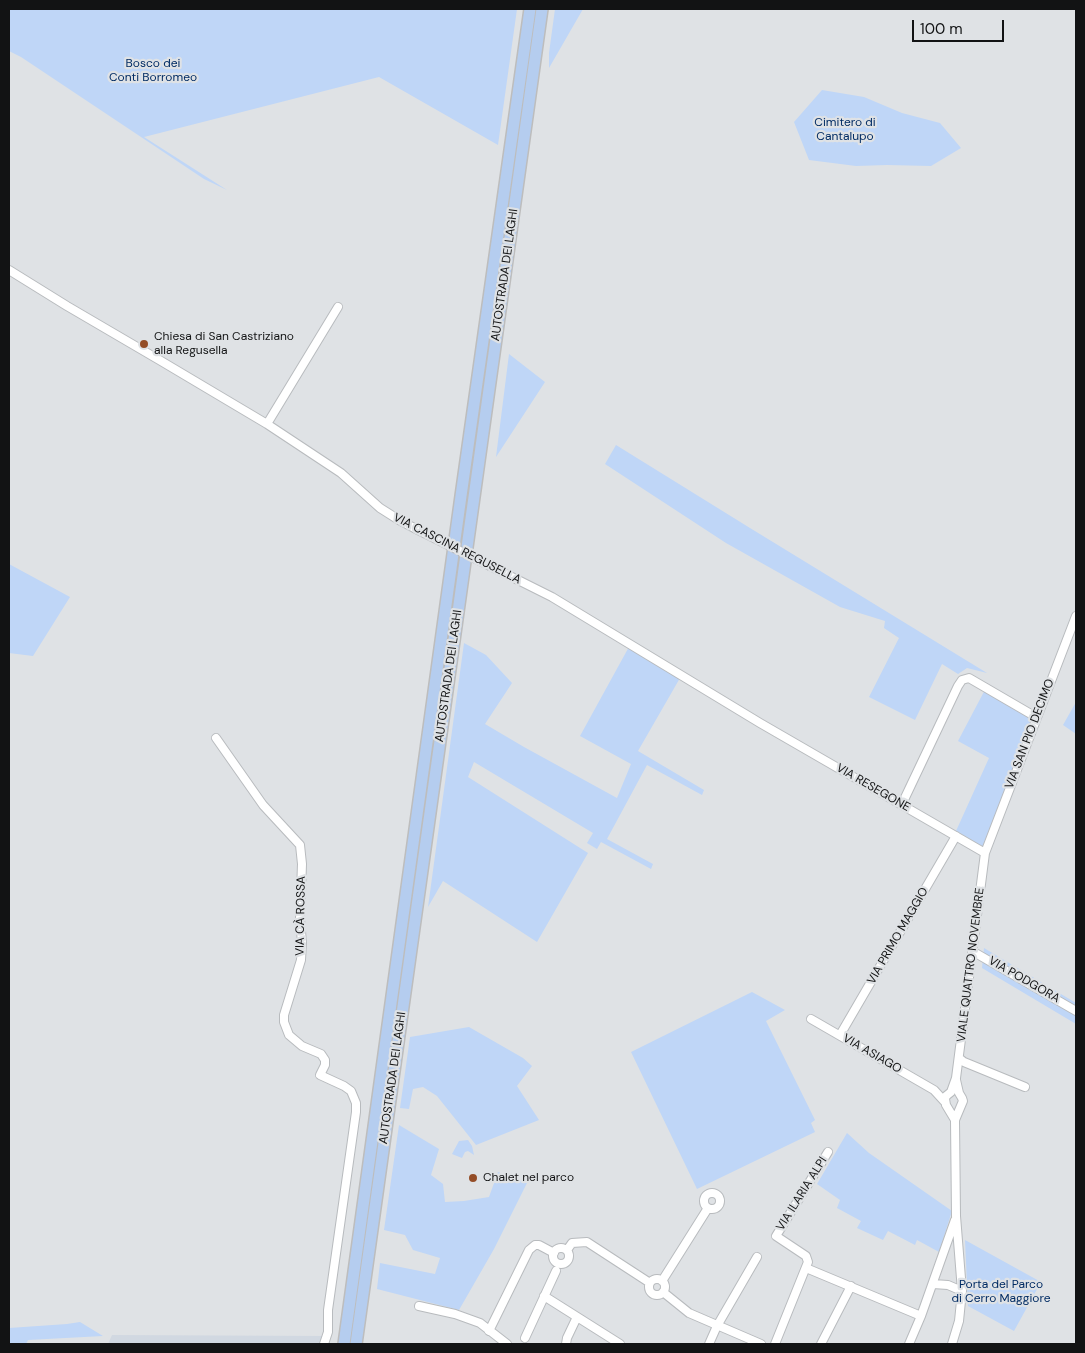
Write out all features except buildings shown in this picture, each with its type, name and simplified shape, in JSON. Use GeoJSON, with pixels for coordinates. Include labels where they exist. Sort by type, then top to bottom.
{"type":"FeatureCollection","features":[{"type":"Feature","properties":{"kind":"highway","name":"AUTOSTRADA DEI LAGHI"},"geometry":{"type":"LineString","coordinates":[[344,1344],[530,9]]}},
{"type":"Feature","properties":{"kind":"highway","name":"AUTOSTRADA DEI LAGHI"},"geometry":{"type":"LineString","coordinates":[[356,1344],[542,9]]}},
{"type":"Feature","properties":{"kind":"street","name":"VIA CASCINA REGUSELLA"},"geometry":{"type":"LineString","coordinates":[[9,270],[267,424],[341,473],[380,508],[418,530],[552,597],[760,723]]}},
{"type":"Feature","properties":{"kind":"street"},"geometry":{"type":"LineString","coordinates":[[267,424],[338,307]]}},
{"type":"Feature","properties":{"kind":"street","name":"VIA SAN PIO DECIMO"},"geometry":{"type":"LineString","coordinates":[[985,853],[1076,616]]}},
{"type":"Feature","properties":{"kind":"street"},"geometry":{"type":"LineString","coordinates":[[902,804],[962,680],[969,678],[1036,717]]}},
{"type":"Feature","properties":{"kind":"street","name":"VIA RESEGONE"},"geometry":{"type":"LineString","coordinates":[[760,723],[985,853]]}},
{"type":"Feature","properties":{"kind":"street","name":"VIA CÀ ROSSA"},"geometry":{"type":"LineString","coordinates":[[216,738],[263,805],[300,845],[302,864],[301,960],[284,1015],[284,1022],[289,1035],[302,1046],[321,1054],[325,1060],[325,1065],[320,1075],[351,1091],[356,1103],[355,1122],[328,1310],[328,1332],[324,1344]]}},
{"type":"Feature","properties":{"kind":"street","name":"VIA PRIMO MAGGIO"},"geometry":{"type":"LineString","coordinates":[[840,1035],[956,836]]}},
{"type":"Feature","properties":{"kind":"street","name":"VIALE QUATTRO NOVEMBRE"},"geometry":{"type":"LineString","coordinates":[[952,1093],[959,1058],[985,853]]}},
{"type":"Feature","properties":{"kind":"street","name":"VIA PODGORA"},"geometry":{"type":"LineString","coordinates":[[972,951],[1076,1011]]}},
{"type":"Feature","properties":{"kind":"street","name":"VIA ASIAGO"},"geometry":{"type":"LineString","coordinates":[[811,1019],[934,1090],[946,1104]]}},
{"type":"Feature","properties":{"kind":"street"},"geometry":{"type":"LineString","coordinates":[[959,1058],[964,1062],[1025,1087]]}},
{"type":"Feature","properties":{"kind":"street","name":"VIA ASIAGO"},"geometry":{"type":"LineString","coordinates":[[934,1090],[952,1093]]}},
{"type":"Feature","properties":{"kind":"street"},"geometry":{"type":"LineString","coordinates":[[952,1344],[959,1321],[962,1291],[956,1216],[955,1120],[962,1104],[962,1098],[952,1093],[946,1096],[946,1104],[955,1120]]}},
{"type":"Feature","properties":{"kind":"street"},"geometry":{"type":"LineString","coordinates":[[946,1104],[954,1109],[960,1107]]}},
{"type":"Feature","properties":{"kind":"street","name":"VIA ILARIA ALPI"},"geometry":{"type":"LineString","coordinates":[[806,1268],[808,1262],[806,1256],[776,1236],[828,1152]]}},
{"type":"Feature","properties":{"kind":"street"},"geometry":{"type":"LineString","coordinates":[[662,1281],[708,1208]]}},
{"type":"Feature","properties":{"kind":"street"},"geometry":{"type":"LineString","coordinates":[[909,1344],[933,1284],[956,1216]]}},
{"type":"Feature","properties":{"kind":"street"},"geometry":{"type":"LineString","coordinates":[[554,1253],[555,1261],[559,1264],[564,1263],[569,1258],[567,1250],[572,1242],[587,1242],[650,1283]]}},
{"type":"Feature","properties":{"kind":"street"},"geometry":{"type":"LineString","coordinates":[[489,1331],[530,1250],[535,1245],[539,1245],[554,1253]]}},
{"type":"Feature","properties":{"kind":"street"},"geometry":{"type":"LineString","coordinates":[[554,1253],[559,1248],[567,1250]]}},
{"type":"Feature","properties":{"kind":"street"},"geometry":{"type":"LineString","coordinates":[[709,1344],[717,1326],[757,1257]]}},
{"type":"Feature","properties":{"kind":"street"},"geometry":{"type":"LineString","coordinates":[[775,1344],[806,1268],[921,1316]]}},
{"type":"Feature","properties":{"kind":"street"},"geometry":{"type":"LineString","coordinates":[[525,1338],[556,1271]]}},
{"type":"Feature","properties":{"kind":"street"},"geometry":{"type":"LineString","coordinates":[[650,1283],[654,1280],[662,1281]]}},
{"type":"Feature","properties":{"kind":"street"},"geometry":{"type":"LineString","coordinates":[[662,1281],[665,1285],[663,1292]]}},
{"type":"Feature","properties":{"kind":"street"},"geometry":{"type":"LineString","coordinates":[[650,1283],[649,1288],[651,1292],[656,1294],[663,1292]]}},
{"type":"Feature","properties":{"kind":"street"},"geometry":{"type":"LineString","coordinates":[[933,1284],[948,1285],[962,1291]]}},
{"type":"Feature","properties":{"kind":"street"},"geometry":{"type":"LineString","coordinates":[[821,1344],[851,1286]]}},
{"type":"Feature","properties":{"kind":"street"},"geometry":{"type":"LineString","coordinates":[[663,1292],[689,1313],[762,1344]]}},
{"type":"Feature","properties":{"kind":"street"},"geometry":{"type":"LineString","coordinates":[[544,1296],[620,1344]]}},
{"type":"Feature","properties":{"kind":"street"},"geometry":{"type":"LineString","coordinates":[[418,1306],[455,1314],[480,1323],[507,1344]]}},
{"type":"Feature","properties":{"kind":"street"},"geometry":{"type":"LineString","coordinates":[[566,1344],[567,1338],[578,1317]]}},
{"type":"Feature","properties":{"kind":"shaded area"},"geometry":{"type":"Polygon","coordinates":[[[112,1335],[328,1336],[327,1344],[108,1344],[112,1335]]]}},
{"type":"Feature","properties":{"kind":"green space","name":"Bosco dei Conti Borromeo"},"geometry":{"type":"Polygon","coordinates":[[[9,9],[517,9],[498,145],[379,77],[144,137],[227,190],[204,179],[21,57],[9,51],[9,9]]]}},
{"type":"Feature","properties":{"kind":"green space"},"geometry":{"type":"Polygon","coordinates":[[[555,9],[583,9],[549,68],[549,53],[555,9]]]}},
{"type":"Feature","properties":{"kind":"green space","name":"Cimitero di Cantalupo"},"geometry":{"type":"Polygon","coordinates":[[[822,90],[864,97],[902,113],[940,123],[961,148],[931,166],[856,166],[809,160],[794,122],[822,90]]]}},
{"type":"Feature","properties":{"kind":"green space"},"geometry":{"type":"Polygon","coordinates":[[[509,354],[545,382],[496,457],[509,354]]]}},
{"type":"Feature","properties":{"kind":"green space"},"geometry":{"type":"Polygon","coordinates":[[[616,445],[987,673],[967,668],[958,674],[942,664],[915,720],[869,697],[899,638],[884,628],[885,621],[840,607],[726,543],[605,464],[616,445]]]}},
{"type":"Feature","properties":{"kind":"green space"},"geometry":{"type":"Polygon","coordinates":[[[9,564],[70,597],[33,656],[9,653],[9,564]]]}},
{"type":"Feature","properties":{"kind":"green space"},"geometry":{"type":"Polygon","coordinates":[[[464,643],[486,655],[512,683],[485,724],[617,798],[631,764],[580,736],[630,645],[680,678],[638,751],[704,790],[702,795],[647,765],[607,839],[653,864],[651,869],[601,842],[597,849],[587,843],[593,833],[474,762],[468,777],[588,853],[537,942],[443,881],[428,907],[464,643]]]}},
{"type":"Feature","properties":{"kind":"green space"},"geometry":{"type":"Polygon","coordinates":[[[988,684],[1035,712],[983,847],[956,831],[989,758],[958,741],[988,684]]]}},
{"type":"Feature","properties":{"kind":"green space"},"geometry":{"type":"Polygon","coordinates":[[[1076,702],[1076,734],[1063,725],[1076,702]]]}},
{"type":"Feature","properties":{"kind":"green space"},"geometry":{"type":"Polygon","coordinates":[[[984,948],[1076,1003],[1076,1024],[982,968],[984,948]]]}},
{"type":"Feature","properties":{"kind":"green space"},"geometry":{"type":"Polygon","coordinates":[[[752,992],[785,1010],[766,1021],[815,1120],[811,1123],[815,1132],[697,1189],[631,1052],[752,992]]]}},
{"type":"Feature","properties":{"kind":"green space"},"geometry":{"type":"Polygon","coordinates":[[[469,1027],[523,1058],[532,1066],[517,1086],[539,1120],[476,1145],[437,1096],[423,1087],[413,1089],[409,1109],[400,1108],[410,1037],[469,1027]]]}},
{"type":"Feature","properties":{"kind":"green space"},"geometry":{"type":"Polygon","coordinates":[[[399,1125],[439,1149],[431,1175],[443,1184],[445,1202],[489,1197],[498,1172],[527,1183],[494,1249],[459,1310],[377,1289],[380,1263],[435,1274],[440,1258],[413,1250],[405,1235],[384,1230],[399,1125]]]}},
{"type":"Feature","properties":{"kind":"green space"},"geometry":{"type":"Polygon","coordinates":[[[847,1133],[869,1153],[952,1211],[939,1252],[917,1240],[915,1245],[888,1231],[883,1240],[857,1228],[861,1221],[837,1208],[840,1200],[817,1184],[847,1133]]]}},
{"type":"Feature","properties":{"kind":"green space"},"geometry":{"type":"Polygon","coordinates":[[[468,1140],[474,1155],[468,1151],[465,1152],[462,1158],[452,1154],[459,1141],[468,1140]]]}},
{"type":"Feature","properties":{"kind":"green space","name":"Porta del Parco di Cerro Maggiore"},"geometry":{"type":"Polygon","coordinates":[[[965,1240],[1041,1282],[1014,1331],[968,1306],[965,1240]]]}},
{"type":"Feature","properties":{"kind":"green space"},"geometry":{"type":"Polygon","coordinates":[[[80,1322],[103,1336],[28,1340],[26,1344],[9,1344],[9,1328],[80,1322]]]}},
{"type":"Feature","properties":{"kind":"place","name":"Chiesa di San Castriziano alla Regusella"},"geometry":{"type":"Point","coordinates":[144,344]}},
{"type":"Feature","properties":{"kind":"place","name":"Chalet nel parco"},"geometry":{"type":"Point","coordinates":[473,1178]}}]}
